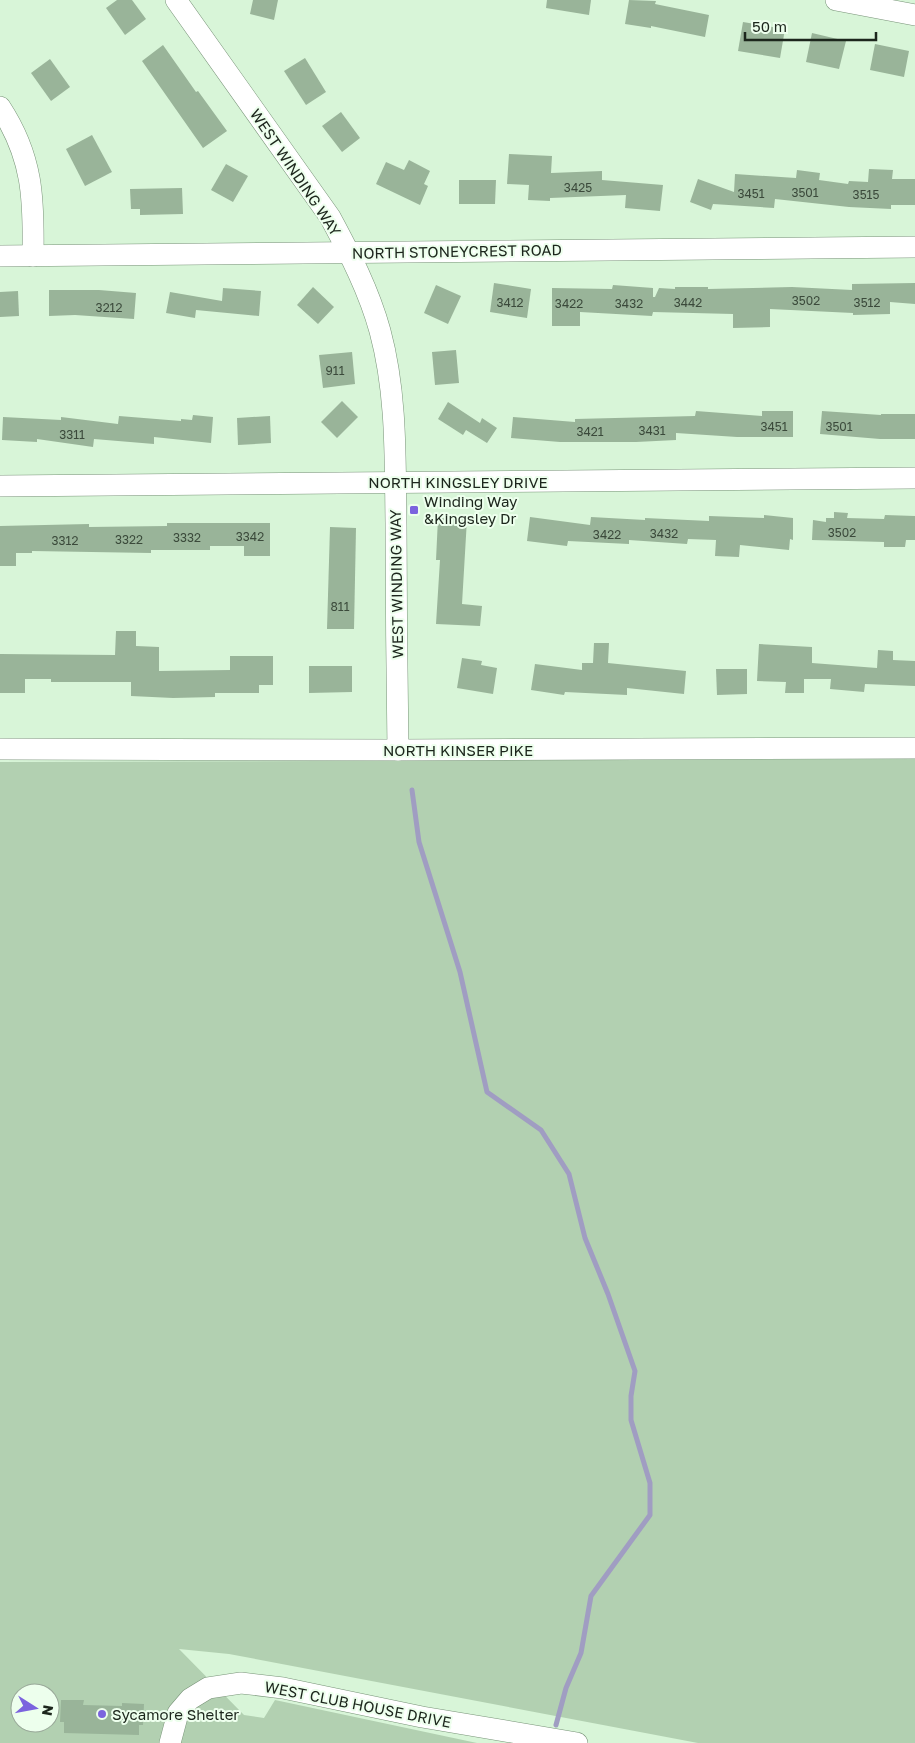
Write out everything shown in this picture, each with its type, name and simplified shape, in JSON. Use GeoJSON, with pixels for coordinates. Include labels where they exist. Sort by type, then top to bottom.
{"type":"FeatureCollection","features":[{"type":"Feature","properties":{"kind":"street","name":"WEST WINDING WAY"},"geometry":{"type":"LineString","coordinates":[[176,0],[330,217],[349,252],[369,296],[380,332],[387,363],[395,425],[398,750]]}},
{"type":"Feature","properties":{"kind":"street"},"geometry":{"type":"LineString","coordinates":[[836,0],[915,15]]}},
{"type":"Feature","properties":{"kind":"street"},"geometry":{"type":"LineString","coordinates":[[0,107],[10,122],[19,142],[30,180],[34,221],[33,256]]}},
{"type":"Feature","properties":{"kind":"street","name":"NORTH STONEYCREST ROAD"},"geometry":{"type":"LineString","coordinates":[[0,256],[915,247]]}},
{"type":"Feature","properties":{"kind":"street","name":"NORTH KINGSLEY DRIVE"},"geometry":{"type":"LineString","coordinates":[[0,486],[915,478]]}},
{"type":"Feature","properties":{"kind":"street","name":"NORTH KINSER PIKE"},"geometry":{"type":"LineString","coordinates":[[0,749],[915,748]]}},
{"type":"Feature","properties":{"kind":"street","name":"WEST CLUB HOUSE DRIVE"},"geometry":{"type":"LineString","coordinates":[[170,1743],[178,1713],[190,1699],[208,1688],[241,1683],[283,1688],[422,1717],[577,1743]]}},
{"type":"Feature","properties":{"kind":"green space"},"geometry":{"type":"Polygon","coordinates":[[[915,759],[915,1743],[698,1743],[229,1654],[179,1649],[244,1715],[264,1718],[275,1700],[477,1743],[0,1743],[0,762],[915,759]]]}},
{"type":"Feature","properties":{"kind":"building"},"geometry":{"type":"Polygon","coordinates":[[[117,0],[132,0],[146,19],[125,35],[106,8],[117,0]]]}},
{"type":"Feature","properties":{"kind":"building"},"geometry":{"type":"Polygon","coordinates":[[[253,0],[278,0],[274,20],[250,14],[253,0]]]}},
{"type":"Feature","properties":{"kind":"building"},"geometry":{"type":"Polygon","coordinates":[[[547,0],[591,0],[589,15],[546,8],[547,0]]]}},
{"type":"Feature","properties":{"kind":"building"},"geometry":{"type":"Polygon","coordinates":[[[629,0],[656,1],[655,4],[709,15],[705,37],[651,26],[651,28],[625,24],[629,0]]]}},
{"type":"Feature","properties":{"kind":"building"},"geometry":{"type":"Polygon","coordinates":[[[743,22],[785,29],[780,58],[738,51],[743,22]]]}},
{"type":"Feature","properties":{"kind":"building"},"geometry":{"type":"Polygon","coordinates":[[[812,33],[846,41],[839,69],[806,62],[812,33]]]}},
{"type":"Feature","properties":{"kind":"building"},"geometry":{"type":"Polygon","coordinates":[[[875,44],[909,51],[904,77],[870,70],[875,44]]]}},
{"type":"Feature","properties":{"kind":"building"},"geometry":{"type":"Polygon","coordinates":[[[163,45],[196,92],[198,91],[227,131],[203,148],[142,61],[163,45]]]}},
{"type":"Feature","properties":{"kind":"building"},"geometry":{"type":"Polygon","coordinates":[[[305,58],[326,92],[306,105],[284,71],[305,58]]]}},
{"type":"Feature","properties":{"kind":"building"},"geometry":{"type":"Polygon","coordinates":[[[50,59],[70,87],[51,101],[31,73],[50,59]]]}},
{"type":"Feature","properties":{"kind":"building"},"geometry":{"type":"Polygon","coordinates":[[[341,112],[360,138],[342,152],[322,126],[341,112]]]}},
{"type":"Feature","properties":{"kind":"building"},"geometry":{"type":"Polygon","coordinates":[[[92,135],[112,172],[85,186],[66,149],[92,135]]]}},
{"type":"Feature","properties":{"kind":"building"},"geometry":{"type":"Polygon","coordinates":[[[509,154],[552,156],[551,173],[602,171],[602,180],[663,185],[660,211],[625,208],[626,195],[550,198],[550,201],[528,200],[529,185],[507,184],[509,154]]]}},
{"type":"Feature","properties":{"kind":"building"},"geometry":{"type":"Polygon","coordinates":[[[409,160],[430,171],[424,184],[428,186],[420,205],[376,184],[386,162],[404,170],[409,160]]]}},
{"type":"Feature","properties":{"kind":"building"},"geometry":{"type":"Polygon","coordinates":[[[226,164],[248,176],[233,202],[211,190],[226,164]]]}},
{"type":"Feature","properties":{"kind":"building"},"geometry":{"type":"Polygon","coordinates":[[[869,169],[893,170],[892,179],[915,179],[915,205],[891,205],[891,209],[849,207],[775,199],[774,208],[713,204],[711,210],[690,202],[698,179],[734,192],[735,174],[796,178],[797,170],[820,173],[819,180],[848,184],[849,181],[868,182],[869,169]]]}},
{"type":"Feature","properties":{"kind":"building"},"geometry":{"type":"Polygon","coordinates":[[[459,180],[496,180],[495,204],[459,204],[459,180]]]}},
{"type":"Feature","properties":{"kind":"building"},"geometry":{"type":"Polygon","coordinates":[[[182,188],[183,214],[140,215],[140,209],[131,209],[130,189],[182,188]]]}},
{"type":"Feature","properties":{"kind":"building"},"geometry":{"type":"Polygon","coordinates":[[[494,283],[531,289],[527,318],[490,312],[494,283]]]}},
{"type":"Feature","properties":{"kind":"building"},"geometry":{"type":"Polygon","coordinates":[[[915,283],[915,304],[890,302],[890,314],[853,315],[853,313],[770,309],[770,327],[733,328],[733,314],[653,312],[652,316],[580,312],[580,326],[552,326],[552,288],[612,289],[613,285],[653,288],[653,297],[655,297],[659,288],[675,289],[675,287],[708,287],[708,289],[792,287],[852,290],[852,284],[915,283]]]}},
{"type":"Feature","properties":{"kind":"building"},"geometry":{"type":"Polygon","coordinates":[[[436,285],[461,296],[448,324],[424,313],[436,285]]]}},
{"type":"Feature","properties":{"kind":"building"},"geometry":{"type":"Polygon","coordinates":[[[313,287],[334,307],[318,324],[297,305],[313,287]]]}},
{"type":"Feature","properties":{"kind":"building"},"geometry":{"type":"Polygon","coordinates":[[[223,288],[261,291],[259,316],[196,310],[195,318],[166,313],[170,292],[222,301],[223,288]]]}},
{"type":"Feature","properties":{"kind":"building"},"geometry":{"type":"Polygon","coordinates":[[[49,290],[99,290],[136,293],[134,319],[75,315],[49,316],[49,290]]]}},
{"type":"Feature","properties":{"kind":"building"},"geometry":{"type":"Polygon","coordinates":[[[18,291],[19,316],[0,317],[0,292],[18,291]]]}},
{"type":"Feature","properties":{"kind":"building"},"geometry":{"type":"Polygon","coordinates":[[[456,350],[459,383],[435,385],[432,352],[456,350]]]}},
{"type":"Feature","properties":{"kind":"building"},"geometry":{"type":"Polygon","coordinates":[[[352,352],[355,384],[323,388],[319,355],[352,352]]]}},
{"type":"Feature","properties":{"kind":"building"},"geometry":{"type":"Polygon","coordinates":[[[342,401],[358,417],[337,438],[321,422],[342,401]]]}},
{"type":"Feature","properties":{"kind":"building"},"geometry":{"type":"Polygon","coordinates":[[[448,402],[480,423],[482,418],[497,428],[487,443],[466,430],[463,435],[438,419],[448,402]]]}},
{"type":"Feature","properties":{"kind":"building"},"geometry":{"type":"Polygon","coordinates":[[[696,411],[762,416],[762,411],[793,411],[793,437],[737,437],[676,433],[676,440],[636,442],[560,442],[511,438],[513,417],[575,422],[575,419],[695,416],[696,411]]]}},
{"type":"Feature","properties":{"kind":"building"},"geometry":{"type":"Polygon","coordinates":[[[822,411],[881,415],[915,414],[915,439],[880,439],[820,434],[822,411]]]}},
{"type":"Feature","properties":{"kind":"building"},"geometry":{"type":"Polygon","coordinates":[[[193,415],[213,417],[211,443],[154,437],[154,444],[94,439],[93,447],[37,439],[37,442],[2,440],[3,417],[61,420],[61,417],[118,424],[119,416],[181,421],[181,419],[192,420],[193,415]]]}},
{"type":"Feature","properties":{"kind":"building"},"geometry":{"type":"Polygon","coordinates":[[[270,416],[271,443],[238,445],[237,418],[270,416]]]}},
{"type":"Feature","properties":{"kind":"building"},"geometry":{"type":"Polygon","coordinates":[[[834,512],[848,513],[847,518],[884,519],[885,515],[915,516],[915,540],[906,540],[905,547],[884,547],[884,542],[812,540],[813,520],[826,522],[826,518],[834,518],[834,512]]]}},
{"type":"Feature","properties":{"kind":"building"},"geometry":{"type":"Polygon","coordinates":[[[764,515],[793,518],[793,540],[790,539],[789,550],[740,545],[739,557],[715,556],[716,540],[688,539],[687,544],[629,540],[629,544],[568,541],[567,546],[527,541],[530,517],[590,525],[591,517],[709,521],[709,516],[764,518],[764,515]]]}},
{"type":"Feature","properties":{"kind":"building"},"geometry":{"type":"Polygon","coordinates":[[[438,518],[467,519],[462,604],[482,606],[480,626],[436,624],[440,560],[436,560],[438,518]]]}},
{"type":"Feature","properties":{"kind":"building"},"geometry":{"type":"Polygon","coordinates":[[[167,523],[270,523],[270,556],[244,556],[244,546],[210,546],[210,550],[151,550],[151,553],[32,551],[32,553],[16,553],[16,566],[0,566],[0,526],[89,524],[89,527],[167,526],[167,523]]]}},
{"type":"Feature","properties":{"kind":"building"},"geometry":{"type":"Polygon","coordinates":[[[330,527],[356,528],[354,629],[327,629],[330,527]]]}},
{"type":"Feature","properties":{"kind":"building"},"geometry":{"type":"Polygon","coordinates":[[[116,631],[136,631],[136,646],[159,647],[159,671],[230,670],[230,656],[273,656],[273,685],[259,685],[259,693],[215,693],[215,697],[173,698],[131,696],[131,682],[51,682],[51,679],[25,679],[25,693],[0,693],[0,654],[115,655],[116,631]]]}},
{"type":"Feature","properties":{"kind":"building"},"geometry":{"type":"Polygon","coordinates":[[[594,643],[609,643],[608,663],[686,671],[684,694],[627,688],[627,695],[565,692],[564,695],[531,690],[535,664],[582,670],[582,663],[593,663],[594,643]]]}},
{"type":"Feature","properties":{"kind":"building"},"geometry":{"type":"Polygon","coordinates":[[[759,644],[812,647],[812,663],[877,668],[878,650],[893,651],[893,660],[915,661],[915,686],[865,684],[864,692],[830,689],[831,679],[804,679],[804,693],[785,693],[786,682],[757,681],[759,644]]]}},
{"type":"Feature","properties":{"kind":"building"},"geometry":{"type":"Polygon","coordinates":[[[462,658],[482,661],[481,665],[497,668],[493,694],[457,688],[462,658]]]}},
{"type":"Feature","properties":{"kind":"building"},"geometry":{"type":"Polygon","coordinates":[[[309,666],[352,666],[352,692],[309,693],[309,666]]]}},
{"type":"Feature","properties":{"kind":"building"},"geometry":{"type":"Polygon","coordinates":[[[716,669],[747,669],[747,694],[717,695],[716,669]]]}},
{"type":"Feature","properties":{"kind":"building","name":"Sycamore Shelter"},"geometry":{"type":"Polygon","coordinates":[[[61,1700],[84,1700],[83,1705],[122,1706],[122,1703],[144,1704],[143,1725],[139,1725],[139,1735],[64,1733],[64,1722],[60,1722],[61,1700]]]}},
{"type":"Feature","properties":{"kind":"waterway"},"geometry":{"type":"LineString","coordinates":[[412,790],[419,842],[460,972],[487,1092],[541,1130],[569,1174],[585,1238],[608,1294],[635,1371],[631,1396],[631,1420],[650,1483],[650,1515],[591,1596],[581,1653],[566,1688],[556,1725]]}},
{"type":"Feature","properties":{"kind":"place","name":"Winding Way &Kingsley Dr"},"geometry":{"type":"Point","coordinates":[414,510]}},
{"type":"Feature","properties":{"kind":"place","name":"Sycamore Shelter"},"geometry":{"type":"Point","coordinates":[102,1714]}}]}
